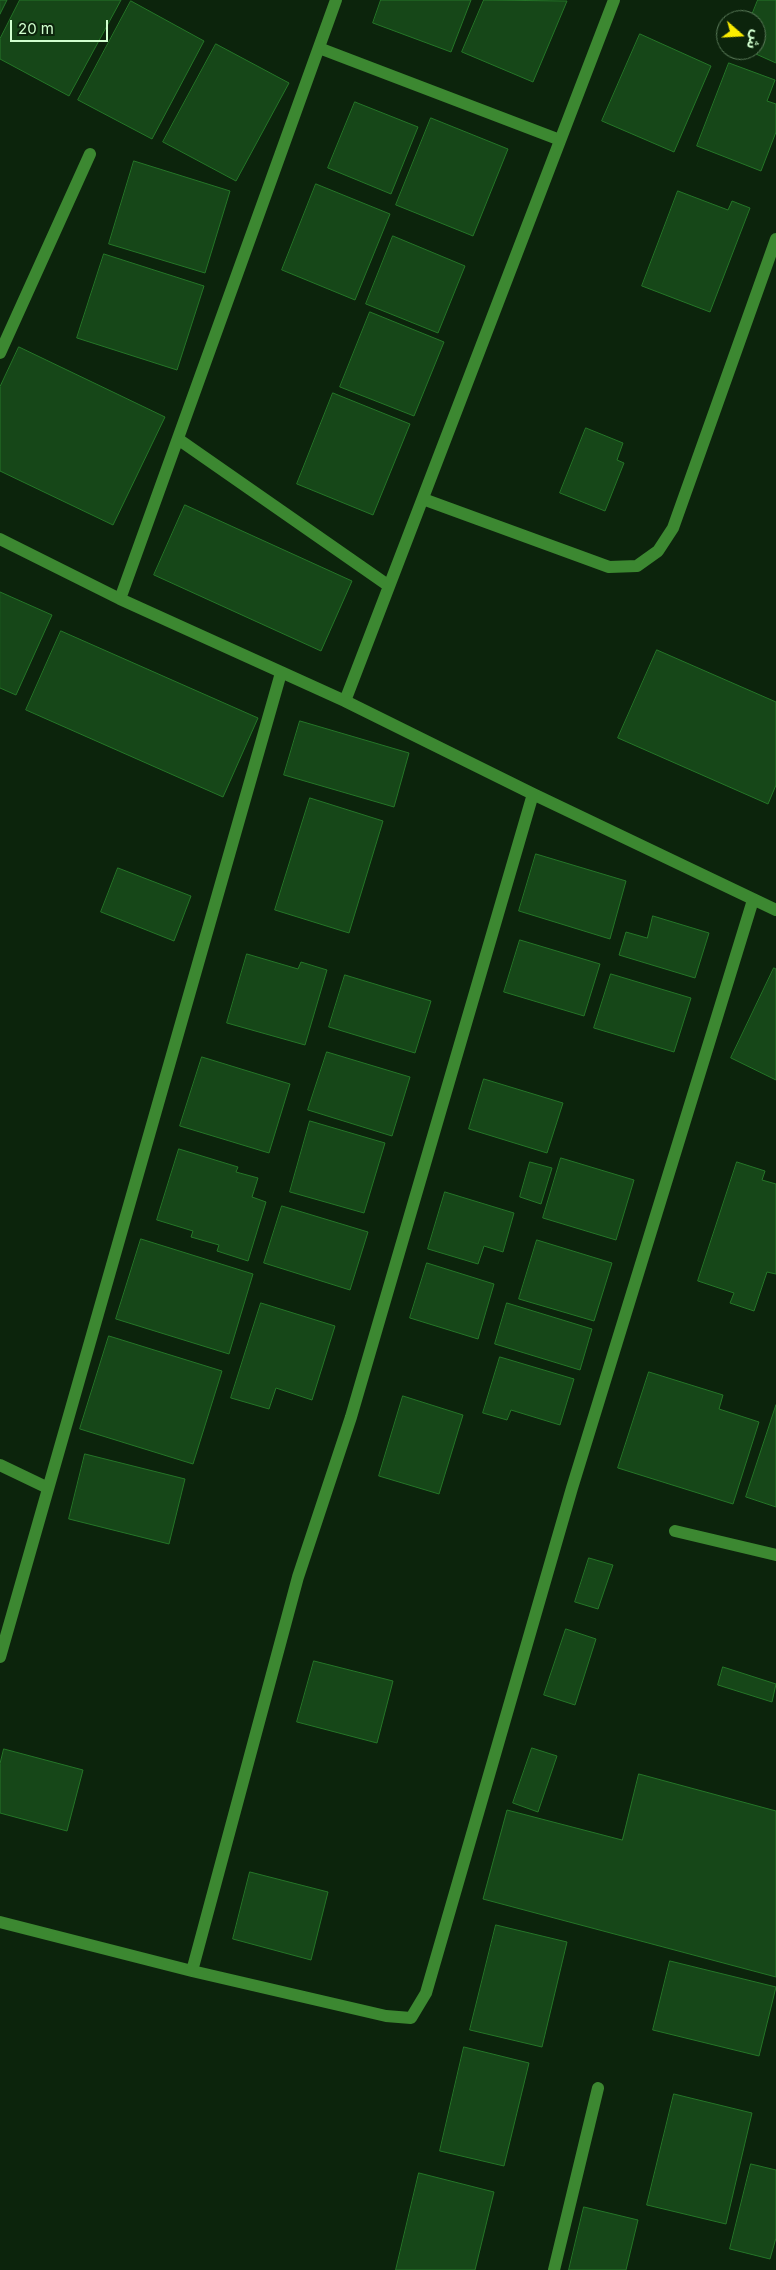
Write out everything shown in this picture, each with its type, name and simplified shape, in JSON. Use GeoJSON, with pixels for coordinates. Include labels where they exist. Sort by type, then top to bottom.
{"type":"FeatureCollection","features":[{"type":"Feature","properties":{"kind":"street"},"geometry":{"type":"LineString","coordinates":[[120,599],[336,0]]}},
{"type":"Feature","properties":{"kind":"street"},"geometry":{"type":"LineString","coordinates":[[345,701],[614,0]]}},
{"type":"Feature","properties":{"kind":"street"},"geometry":{"type":"LineString","coordinates":[[319,48],[560,140]]}},
{"type":"Feature","properties":{"kind":"street"},"geometry":{"type":"LineString","coordinates":[[0,352],[90,154]]}},
{"type":"Feature","properties":{"kind":"street"},"geometry":{"type":"LineString","coordinates":[[423,499],[610,567],[637,566],[658,551],[673,528],[776,239]]}},
{"type":"Feature","properties":{"kind":"street"},"geometry":{"type":"LineString","coordinates":[[178,439],[389,586]]}},
{"type":"Feature","properties":{"kind":"street"},"geometry":{"type":"LineString","coordinates":[[0,539],[120,599],[345,701],[753,900],[775,906]]}},
{"type":"Feature","properties":{"kind":"street"},"geometry":{"type":"LineString","coordinates":[[0,1657],[280,673]]}},
{"type":"Feature","properties":{"kind":"street"},"geometry":{"type":"LineString","coordinates":[[192,1971],[298,1578],[354,1407],[534,794]]}},
{"type":"Feature","properties":{"kind":"street"},"geometry":{"type":"LineString","coordinates":[[0,1922],[192,1971],[386,2016],[411,2018],[426,1993],[564,1516],[753,900]]}},
{"type":"Feature","properties":{"kind":"street"},"geometry":{"type":"LineString","coordinates":[[0,1465],[48,1488]]}},
{"type":"Feature","properties":{"kind":"street"},"geometry":{"type":"LineString","coordinates":[[675,1531],[776,1555]]}},
{"type":"Feature","properties":{"kind":"street"},"geometry":{"type":"LineString","coordinates":[[554,2270],[598,2088]]}},
{"type":"Feature","properties":{"kind":"building"},"geometry":{"type":"Polygon","coordinates":[[[0,0],[7,0],[0,14],[0,0]]]}},
{"type":"Feature","properties":{"kind":"building"},"geometry":{"type":"Polygon","coordinates":[[[20,0],[121,0],[69,96],[0,59],[0,39],[20,0]]]}},
{"type":"Feature","properties":{"kind":"building"},"geometry":{"type":"Polygon","coordinates":[[[381,0],[471,0],[451,52],[373,23],[381,0]]]}},
{"type":"Feature","properties":{"kind":"building"},"geometry":{"type":"Polygon","coordinates":[[[484,0],[567,1],[533,82],[462,52],[484,0]]]}},
{"type":"Feature","properties":{"kind":"building"},"geometry":{"type":"Polygon","coordinates":[[[758,0],[776,0],[776,63],[766,59],[766,10],[754,10],[758,0]]]}},
{"type":"Feature","properties":{"kind":"building"},"geometry":{"type":"Polygon","coordinates":[[[131,1],[204,41],[152,139],[78,100],[131,1]]]}},
{"type":"Feature","properties":{"kind":"building"},"geometry":{"type":"Polygon","coordinates":[[[640,34],[711,66],[674,152],[602,121],[640,34]]]}},
{"type":"Feature","properties":{"kind":"building"},"geometry":{"type":"Polygon","coordinates":[[[216,44],[289,83],[236,181],[163,142],[216,44]]]}},
{"type":"Feature","properties":{"kind":"building"},"geometry":{"type":"Polygon","coordinates":[[[729,63],[775,80],[767,101],[776,104],[776,132],[761,171],[697,146],[729,63]]]}},
{"type":"Feature","properties":{"kind":"building"},"geometry":{"type":"Polygon","coordinates":[[[355,102],[418,127],[391,194],[328,168],[355,102]]]}},
{"type":"Feature","properties":{"kind":"building"},"geometry":{"type":"Polygon","coordinates":[[[431,118],[508,149],[473,236],[396,205],[431,118]]]}},
{"type":"Feature","properties":{"kind":"building"},"geometry":{"type":"Polygon","coordinates":[[[134,161],[230,191],[205,273],[109,244],[134,161]]]}},
{"type":"Feature","properties":{"kind":"building"},"geometry":{"type":"Polygon","coordinates":[[[316,184],[390,214],[355,300],[282,270],[316,184]]]}},
{"type":"Feature","properties":{"kind":"building"},"geometry":{"type":"Polygon","coordinates":[[[678,191],[728,210],[732,201],[750,208],[710,312],[642,286],[678,191]]]}},
{"type":"Feature","properties":{"kind":"building"},"geometry":{"type":"Polygon","coordinates":[[[393,236],[465,266],[438,333],[366,304],[393,236]]]}},
{"type":"Feature","properties":{"kind":"building"},"geometry":{"type":"Polygon","coordinates":[[[104,254],[204,286],[177,370],[77,338],[104,254]]]}},
{"type":"Feature","properties":{"kind":"building"},"geometry":{"type":"Polygon","coordinates":[[[370,312],[444,342],[414,416],[340,387],[370,312]]]}},
{"type":"Feature","properties":{"kind":"building"},"geometry":{"type":"Polygon","coordinates":[[[19,347],[165,417],[113,525],[0,471],[0,387],[19,347]]]}},
{"type":"Feature","properties":{"kind":"building"},"geometry":{"type":"Polygon","coordinates":[[[333,393],[410,424],[373,515],[297,484],[333,393]]]}},
{"type":"Feature","properties":{"kind":"building"},"geometry":{"type":"Polygon","coordinates":[[[586,428],[623,443],[617,460],[624,463],[605,511],[560,493],[586,428]]]}},
{"type":"Feature","properties":{"kind":"building"},"geometry":{"type":"Polygon","coordinates":[[[185,505],[352,581],[321,651],[154,575],[185,505]]]}},
{"type":"Feature","properties":{"kind":"building"},"geometry":{"type":"Polygon","coordinates":[[[0,592],[52,615],[16,695],[0,688],[0,592]]]}},
{"type":"Feature","properties":{"kind":"building"},"geometry":{"type":"Polygon","coordinates":[[[61,631],[258,718],[223,797],[26,710],[61,631]]]}},
{"type":"Feature","properties":{"kind":"building"},"geometry":{"type":"Polygon","coordinates":[[[657,650],[776,702],[776,785],[768,804],[618,738],[657,650]]]}},
{"type":"Feature","properties":{"kind":"building"},"geometry":{"type":"Polygon","coordinates":[[[300,721],[409,753],[394,807],[284,775],[300,721]]]}},
{"type":"Feature","properties":{"kind":"building"},"geometry":{"type":"Polygon","coordinates":[[[310,798],[383,821],[349,933],[275,910],[310,798]]]}},
{"type":"Feature","properties":{"kind":"building"},"geometry":{"type":"Polygon","coordinates":[[[536,854],[626,881],[610,939],[519,911],[536,854]]]}},
{"type":"Feature","properties":{"kind":"building"},"geometry":{"type":"Polygon","coordinates":[[[118,868],[191,896],[174,941],[101,912],[118,868]]]}},
{"type":"Feature","properties":{"kind":"building"},"geometry":{"type":"Polygon","coordinates":[[[653,916],[709,933],[695,978],[619,955],[626,932],[647,938],[653,916]]]}},
{"type":"Feature","properties":{"kind":"building"},"geometry":{"type":"Polygon","coordinates":[[[520,940],[600,964],[584,1016],[504,992],[520,940]]]}},
{"type":"Feature","properties":{"kind":"building"},"geometry":{"type":"Polygon","coordinates":[[[247,954],[298,969],[301,962],[327,970],[305,1045],[227,1023],[247,954]]]}},
{"type":"Feature","properties":{"kind":"building"},"geometry":{"type":"Polygon","coordinates":[[[774,968],[776,969],[776,1080],[731,1058],[774,968]]]}},
{"type":"Feature","properties":{"kind":"building"},"geometry":{"type":"Polygon","coordinates":[[[611,974],[691,998],[674,1052],[594,1028],[611,974]]]}},
{"type":"Feature","properties":{"kind":"building"},"geometry":{"type":"Polygon","coordinates":[[[345,975],[431,1001],[415,1053],[329,1027],[345,975]]]}},
{"type":"Feature","properties":{"kind":"building"},"geometry":{"type":"Polygon","coordinates":[[[327,1052],[410,1077],[392,1136],[308,1110],[327,1052]]]}},
{"type":"Feature","properties":{"kind":"building"},"geometry":{"type":"Polygon","coordinates":[[[202,1057],[290,1084],[269,1153],[180,1126],[202,1057]]]}},
{"type":"Feature","properties":{"kind":"building"},"geometry":{"type":"Polygon","coordinates":[[[484,1079],[563,1103],[547,1153],[469,1129],[484,1079]]]}},
{"type":"Feature","properties":{"kind":"building"},"geometry":{"type":"Polygon","coordinates":[[[310,1121],[385,1143],[364,1213],[290,1192],[310,1121]]]}},
{"type":"Feature","properties":{"kind":"building"},"geometry":{"type":"Polygon","coordinates":[[[179,1149],[238,1167],[236,1172],[258,1178],[252,1197],[266,1202],[248,1261],[217,1251],[219,1245],[191,1237],[193,1231],[157,1220],[179,1149]]]}},
{"type":"Feature","properties":{"kind":"building"},"geometry":{"type":"Polygon","coordinates":[[[561,1158],[634,1180],[616,1240],[543,1218],[561,1158]]]}},
{"type":"Feature","properties":{"kind":"building"},"geometry":{"type":"Polygon","coordinates":[[[530,1162],[552,1168],[541,1204],[520,1197],[530,1162]]]}},
{"type":"Feature","properties":{"kind":"building"},"geometry":{"type":"Polygon","coordinates":[[[737,1162],[765,1171],[762,1180],[776,1184],[776,1274],[767,1272],[754,1311],[730,1303],[734,1293],[698,1281],[737,1162]]]}},
{"type":"Feature","properties":{"kind":"building"},"geometry":{"type":"Polygon","coordinates":[[[445,1192],[514,1213],[503,1252],[484,1246],[478,1264],[428,1249],[445,1192]]]}},
{"type":"Feature","properties":{"kind":"building"},"geometry":{"type":"Polygon","coordinates":[[[282,1206],[368,1232],[350,1290],[264,1263],[282,1206]]]}},
{"type":"Feature","properties":{"kind":"building"},"geometry":{"type":"Polygon","coordinates":[[[141,1239],[253,1274],[229,1354],[116,1319],[141,1239]]]}},
{"type":"Feature","properties":{"kind":"building"},"geometry":{"type":"Polygon","coordinates":[[[537,1240],[612,1263],[594,1321],[519,1299],[537,1240]]]}},
{"type":"Feature","properties":{"kind":"building"},"geometry":{"type":"Polygon","coordinates":[[[427,1263],[494,1284],[478,1339],[410,1318],[427,1263]]]}},
{"type":"Feature","properties":{"kind":"building"},"geometry":{"type":"Polygon","coordinates":[[[261,1303],[335,1326],[312,1400],[276,1388],[269,1409],[231,1398],[261,1303]]]}},
{"type":"Feature","properties":{"kind":"building"},"geometry":{"type":"Polygon","coordinates":[[[507,1303],[592,1329],[580,1370],[495,1344],[507,1303]]]}},
{"type":"Feature","properties":{"kind":"building"},"geometry":{"type":"Polygon","coordinates":[[[109,1336],[222,1371],[193,1464],[80,1429],[109,1336]]]}},
{"type":"Feature","properties":{"kind":"building"},"geometry":{"type":"Polygon","coordinates":[[[500,1357],[574,1379],[560,1425],[511,1410],[507,1420],[483,1413],[500,1357]]]}},
{"type":"Feature","properties":{"kind":"building"},"geometry":{"type":"Polygon","coordinates":[[[649,1372],[723,1395],[719,1409],[759,1422],[733,1504],[618,1468],[649,1372]]]}},
{"type":"Feature","properties":{"kind":"building"},"geometry":{"type":"Polygon","coordinates":[[[403,1396],[463,1415],[439,1494],[379,1476],[403,1396]]]}},
{"type":"Feature","properties":{"kind":"building"},"geometry":{"type":"Polygon","coordinates":[[[776,1405],[776,1507],[746,1497],[776,1405]]]}},
{"type":"Feature","properties":{"kind":"building"},"geometry":{"type":"Polygon","coordinates":[[[85,1454],[185,1479],[169,1544],[69,1519],[85,1454]]]}},
{"type":"Feature","properties":{"kind":"building"},"geometry":{"type":"Polygon","coordinates":[[[589,1558],[613,1565],[598,1609],[575,1602],[589,1558]]]}},
{"type":"Feature","properties":{"kind":"building"},"geometry":{"type":"Polygon","coordinates":[[[566,1629],[596,1639],[575,1705],[544,1695],[566,1629]]]}},
{"type":"Feature","properties":{"kind":"building"},"geometry":{"type":"Polygon","coordinates":[[[314,1661],[393,1681],[377,1743],[297,1722],[314,1661]]]}},
{"type":"Feature","properties":{"kind":"building"},"geometry":{"type":"Polygon","coordinates":[[[723,1667],[776,1684],[772,1702],[718,1685],[723,1667]]]}},
{"type":"Feature","properties":{"kind":"building"},"geometry":{"type":"Polygon","coordinates":[[[532,1748],[557,1756],[538,1812],[513,1803],[532,1748]]]}},
{"type":"Feature","properties":{"kind":"building"},"geometry":{"type":"Polygon","coordinates":[[[4,1749],[83,1770],[67,1831],[0,1813],[0,1764],[4,1749]]]}},
{"type":"Feature","properties":{"kind":"building"},"geometry":{"type":"Polygon","coordinates":[[[639,1774],[776,1811],[776,1977],[483,1899],[507,1810],[622,1840],[639,1774]]]}},
{"type":"Feature","properties":{"kind":"building"},"geometry":{"type":"Polygon","coordinates":[[[250,1872],[328,1892],[311,1960],[233,1939],[250,1872]]]}},
{"type":"Feature","properties":{"kind":"building"},"geometry":{"type":"Polygon","coordinates":[[[496,1925],[567,1942],[542,2047],[470,2030],[496,1925]]]}},
{"type":"Feature","properties":{"kind":"building"},"geometry":{"type":"Polygon","coordinates":[[[670,1961],[776,1987],[759,2056],[653,2030],[670,1961]]]}},
{"type":"Feature","properties":{"kind":"building"},"geometry":{"type":"Polygon","coordinates":[[[464,2047],[529,2063],[504,2166],[440,2151],[464,2047]]]}},
{"type":"Feature","properties":{"kind":"building"},"geometry":{"type":"Polygon","coordinates":[[[674,2094],[752,2113],[726,2224],[647,2205],[674,2094]]]}},
{"type":"Feature","properties":{"kind":"building"},"geometry":{"type":"Polygon","coordinates":[[[751,2164],[776,2170],[776,2238],[770,2259],[730,2249],[751,2164]]]}},
{"type":"Feature","properties":{"kind":"building"},"geometry":{"type":"Polygon","coordinates":[[[419,2173],[494,2192],[475,2270],[396,2270],[419,2173]]]}},
{"type":"Feature","properties":{"kind":"building"},"geometry":{"type":"Polygon","coordinates":[[[584,2207],[638,2220],[626,2270],[569,2270],[584,2207]]]}}]}
